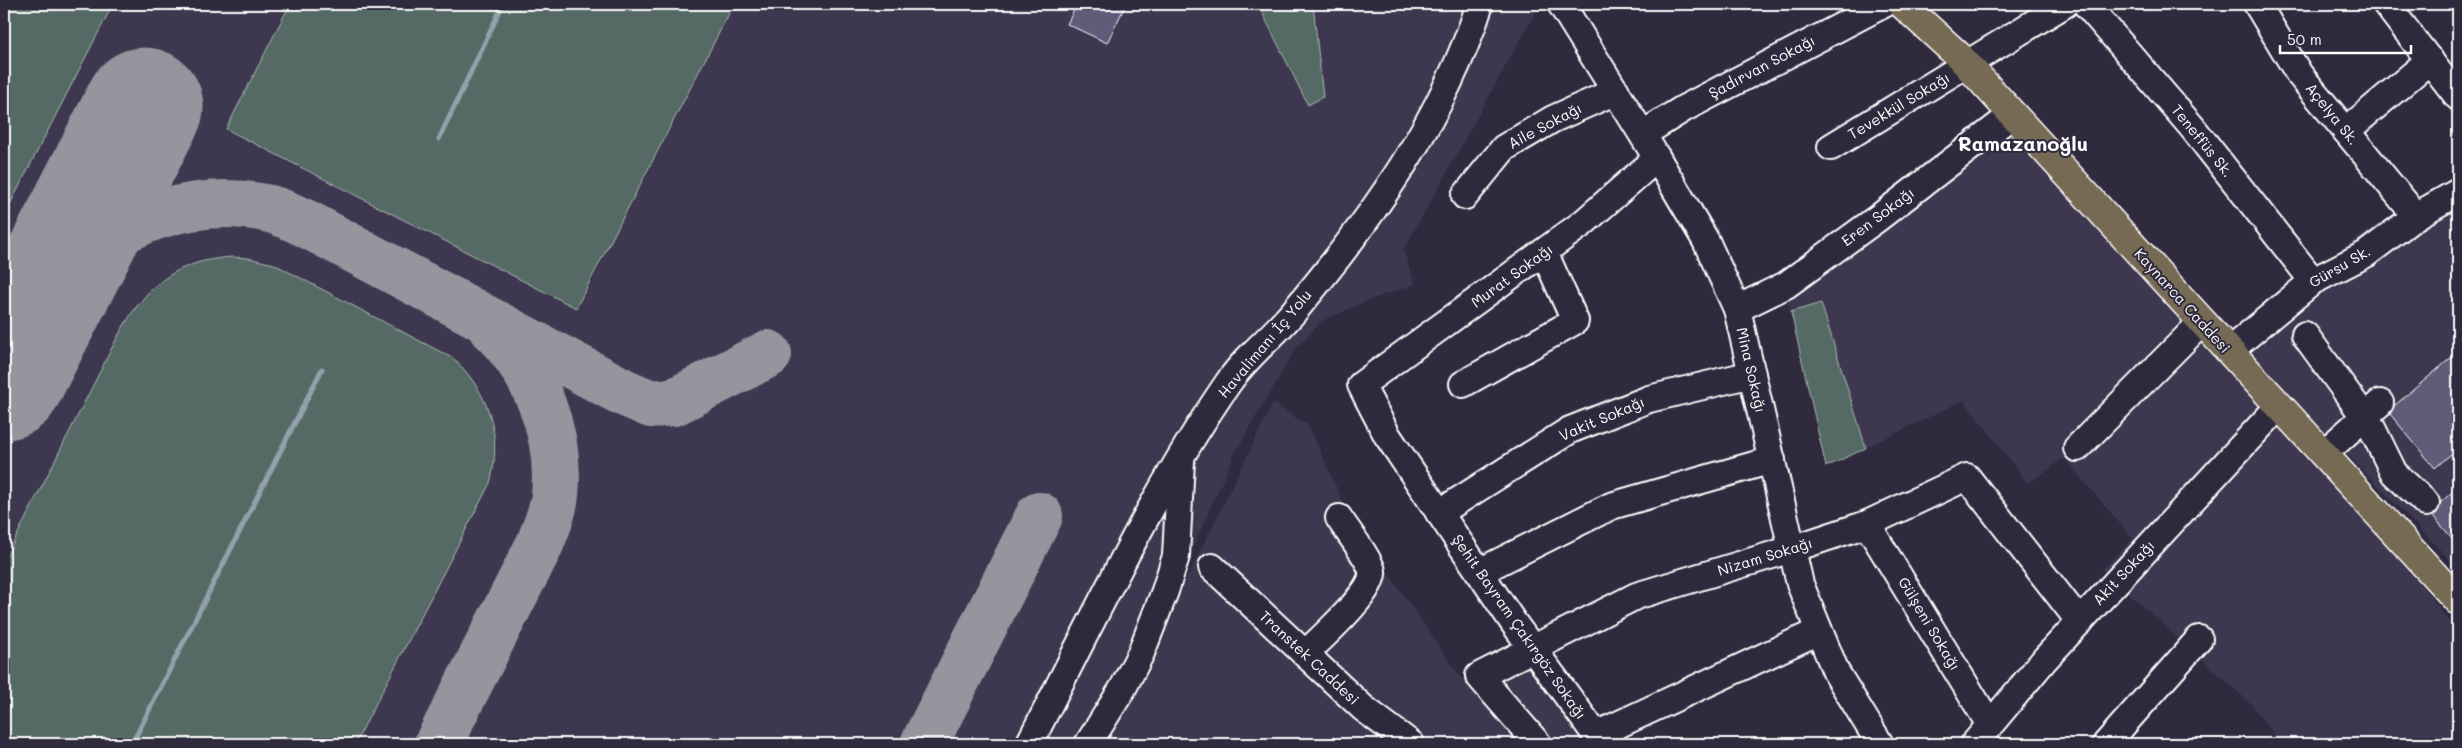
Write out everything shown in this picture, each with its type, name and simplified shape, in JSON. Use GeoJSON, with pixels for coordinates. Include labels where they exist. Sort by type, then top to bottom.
{"type":"FeatureCollection","features":[{"type":"Feature","properties":{"kind":"main road","name":"Kaynarca Caddesi"},"geometry":{"type":"LineString","coordinates":[[1902,4],[1967,65],[2457,599]]}},
{"type":"Feature","properties":{"kind":"street","name":"Havalimanı İç Yolu"},"geometry":{"type":"LineString","coordinates":[[1030,744],[1152,506],[1181,456],[1229,381],[1296,310],[1400,174],[1427,128],[1456,68],[1480,4]]}},
{"type":"Feature","properties":{"kind":"street","name":"Şadırvan Sokağı"},"geometry":{"type":"LineString","coordinates":[[1642,134],[1683,109],[1884,4]]}},
{"type":"Feature","properties":{"kind":"street","name":"Tevekkül Sokağı"},"geometry":{"type":"LineString","coordinates":[[1831,147],[2065,4]]}},
{"type":"Feature","properties":{"kind":"street","name":"Teneffüs Sk."},"geometry":{"type":"LineString","coordinates":[[2086,4],[2192,127],[2313,281]]}},
{"type":"Feature","properties":{"kind":"street"},"geometry":{"type":"LineString","coordinates":[[2386,4],[2458,97]]}},
{"type":"Feature","properties":{"kind":"street","name":"Açelya Sk."},"geometry":{"type":"LineString","coordinates":[[2267,8],[2299,74],[2416,216]]}},
{"type":"Feature","properties":{"kind":"street","name":"Mina Sokağı"},"geometry":{"type":"LineString","coordinates":[[1565,11],[1616,91],[1706,241],[1738,309],[1800,584],[1836,672],[1880,744]]}},
{"type":"Feature","properties":{"kind":"street"},"geometry":{"type":"LineString","coordinates":[[2346,131],[2430,60]]}},
{"type":"Feature","properties":{"kind":"street","name":"Aile Sokağı"},"geometry":{"type":"LineString","coordinates":[[1465,196],[1504,148],[1552,119],[1616,91]]}},
{"type":"Feature","properties":{"kind":"street","name":"Eren Sokağı"},"geometry":{"type":"LineString","coordinates":[[1738,309],[1786,285],[1878,218],[2012,115]]}},
{"type":"Feature","properties":{"kind":"street","name":"Murat Sokağı"},"geometry":{"type":"LineString","coordinates":[[1360,386],[1583,223],[1657,158]]}},
{"type":"Feature","properties":{"kind":"street","name":"Gürsu Sk."},"geometry":{"type":"LineString","coordinates":[[2229,351],[2313,281],[2366,254],[2416,216],[2458,192]]}},
{"type":"Feature","properties":{"kind":"street"},"geometry":{"type":"LineString","coordinates":[[1463,384],[1575,321],[1544,252]]}},
{"type":"Feature","properties":{"kind":"street"},"geometry":{"type":"LineString","coordinates":[[2077,448],[2202,322]]}},
{"type":"Feature","properties":{"kind":"street"},"geometry":{"type":"LineString","coordinates":[[2305,335],[2372,410],[2378,436],[2394,473],[2426,503]]}},
{"type":"Feature","properties":{"kind":"street","name":"Vakit Sokağı"},"geometry":{"type":"LineString","coordinates":[[1439,513],[1570,430],[1648,399],[1752,374]]}},
{"type":"Feature","properties":{"kind":"street","name":"Şehit Bayram Çakırgöz Sokağı"},"geometry":{"type":"LineString","coordinates":[[1360,386],[1387,435],[1439,513],[1533,649],[1596,735],[1819,631]]}},
{"type":"Feature","properties":{"kind":"street","name":"Akit Sokağı"},"geometry":{"type":"LineString","coordinates":[[1982,735],[2080,622],[2279,406]]}},
{"type":"Feature","properties":{"kind":"street"},"geometry":{"type":"LineString","coordinates":[[2323,454],[2372,410]]}},
{"type":"Feature","properties":{"kind":"street"},"geometry":{"type":"LineString","coordinates":[[1088,744],[1123,688],[1141,653],[1153,626],[1176,556],[1181,456]]}},
{"type":"Feature","properties":{"kind":"street"},"geometry":{"type":"LineString","coordinates":[[1479,572],[1611,506],[1772,460]]}},
{"type":"Feature","properties":{"kind":"street","name":"Nizam Sokağı"},"geometry":{"type":"LineString","coordinates":[[1538,744],[1479,676],[1636,596],[1792,549],[1867,524],[1968,477],[2080,622]]}},
{"type":"Feature","properties":{"kind":"street"},"geometry":{"type":"LineString","coordinates":[[1305,654],[1364,593],[1372,579],[1371,568],[1339,518]]}},
{"type":"Feature","properties":{"kind":"street","name":"Gülşeni Sokağı"},"geometry":{"type":"LineString","coordinates":[[1867,524],[1982,735]]}},
{"type":"Feature","properties":{"kind":"street","name":"Transtek Caddesi"},"geometry":{"type":"LineString","coordinates":[[1212,567],[1363,708],[1411,744]]}},
{"type":"Feature","properties":{"kind":"street"},"geometry":{"type":"LineString","coordinates":[[2106,744],[2199,639]]}},
{"type":"Feature","properties":{"kind":"shaded area"},"geometry":{"type":"Polygon","coordinates":[[[4,4],[1540,4],[1403,251],[1415,284],[1367,301],[1322,321],[1296,348],[1234,455],[1185,565],[1182,588],[1273,403],[1309,426],[1350,518],[1462,679],[1519,640],[1615,744],[4,744],[4,4]]]}},
{"type":"Feature","properties":{"kind":"shaded area"},"geometry":{"type":"Polygon","coordinates":[[[2013,100],[2231,334],[2311,269],[2412,202],[2458,183],[2458,568],[2234,339],[2458,633],[2458,744],[2281,744],[2250,703],[2102,569],[2133,539],[2064,458],[2028,484],[1964,400],[1826,467],[1781,271],[2013,100]]]}},
{"type":"Feature","properties":{"kind":"green space"},"geometry":{"type":"Polygon","coordinates":[[[4,4],[113,4],[4,216],[4,4]]]}},
{"type":"Feature","properties":{"kind":"green space"},"geometry":{"type":"Polygon","coordinates":[[[290,4],[734,4],[576,308],[226,129],[290,4]]]}},
{"type":"Feature","properties":{"kind":"green space"},"geometry":{"type":"Polygon","coordinates":[[[1258,4],[1313,4],[1323,97],[1308,105],[1258,4]]]}},
{"type":"Feature","properties":{"kind":"green space"},"geometry":{"type":"Polygon","coordinates":[[[232,257],[248,258],[274,264],[454,359],[476,386],[490,416],[495,448],[490,483],[355,744],[4,744],[4,561],[118,336],[139,304],[150,291],[177,271],[193,264],[232,257]]]}},
{"type":"Feature","properties":{"kind":"green space"},"geometry":{"type":"Polygon","coordinates":[[[1821,303],[1866,448],[1826,467],[1791,312],[1821,303]]]}},
{"type":"Feature","properties":{"kind":"building"},"geometry":{"type":"Polygon","coordinates":[[[1077,4],[1126,4],[1107,43],[1067,24],[1077,4]]]}},
{"type":"Feature","properties":{"kind":"building"},"geometry":{"type":"Polygon","coordinates":[[[2458,352],[2458,448],[2435,468],[2390,414],[2394,406],[2458,352]]]}},
{"type":"Feature","properties":{"kind":"building"},"geometry":{"type":"Polygon","coordinates":[[[2458,487],[2458,545],[2433,516],[2437,513],[2441,502],[2458,487]]]}},
{"type":"Feature","properties":{"kind":"waterway"},"geometry":{"type":"LineString","coordinates":[[439,139],[503,4]]}},
{"type":"Feature","properties":{"kind":"waterway"},"geometry":{"type":"LineString","coordinates":[[132,744],[322,369]]}},
{"type":"Feature","properties":{"kind":"taxiway"},"geometry":{"type":"LineString","coordinates":[[4,384],[51,297],[69,273],[88,254],[135,224],[160,214],[187,208],[215,205],[243,205],[270,209],[297,219],[623,392],[651,404],[674,402],[768,354]]}},
{"type":"Feature","properties":{"kind":"taxiway"},"geometry":{"type":"LineString","coordinates":[[438,744],[539,546],[547,527],[555,495],[556,472],[554,450],[542,405],[533,383],[521,363],[492,328]]}},
{"type":"Feature","properties":{"kind":"taxiway"},"geometry":{"type":"LineString","coordinates":[[924,744],[1039,516]]}},
{"type":"Feature","properties":{"kind":"runway"},"geometry":{"type":"LineString","coordinates":[[4,380],[144,107]]}},
{"type":"Feature","properties":{"kind":"district","name":"Ramazanoğlu"},"geometry":{"type":"Point","coordinates":[2023,144]}}]}
